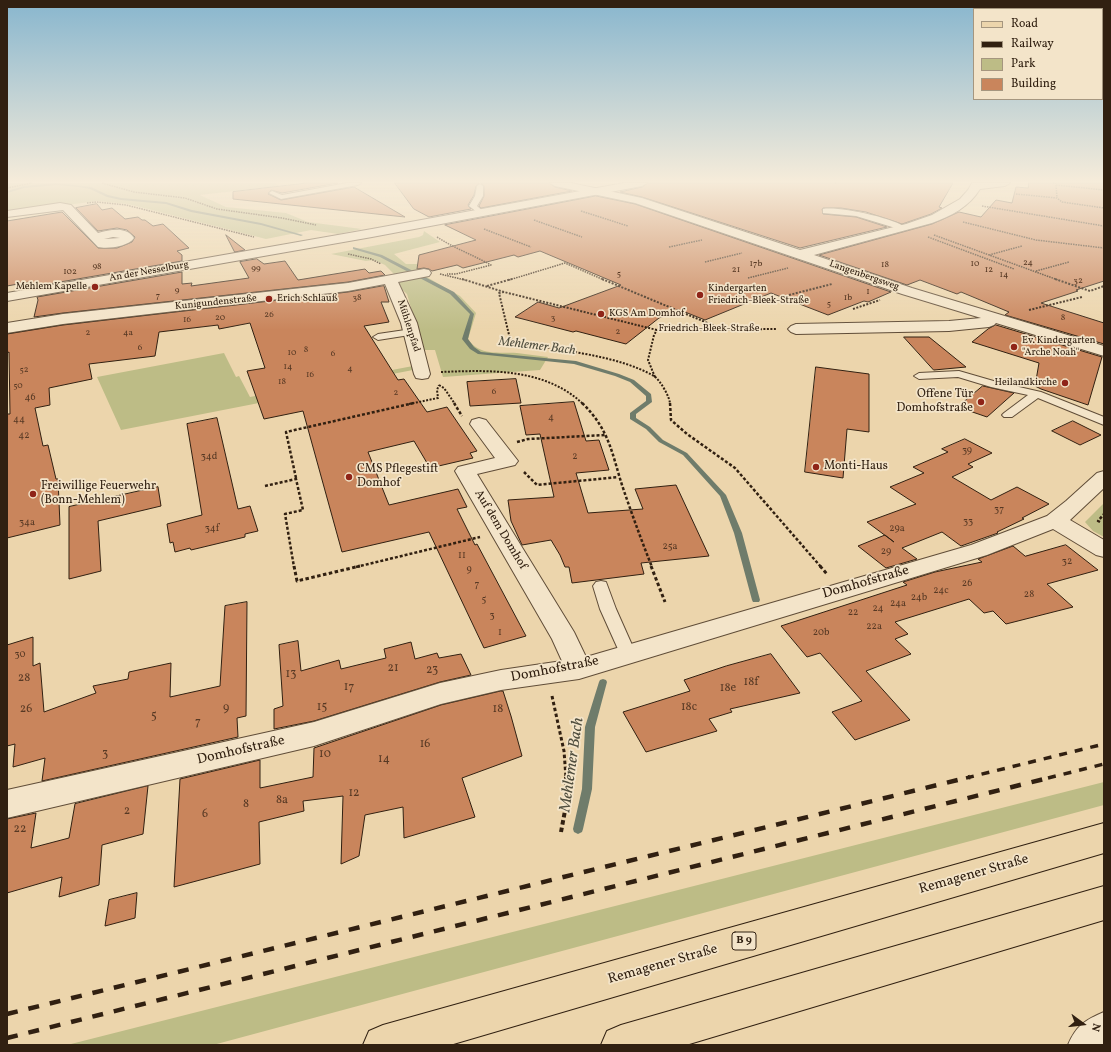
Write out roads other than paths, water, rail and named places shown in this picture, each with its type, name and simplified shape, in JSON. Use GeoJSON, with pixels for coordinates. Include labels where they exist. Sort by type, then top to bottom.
{"type":"FeatureCollection","features":[{"type":"Feature","properties":{"kind":"main road","name":"Remagener Straße"},"geometry":{"type":"LineString","coordinates":[[383,1045],[1104,838]]}},
{"type":"Feature","properties":{"kind":"main road"},"geometry":{"type":"LineString","coordinates":[[621,1045],[1104,903]]}},
{"type":"Feature","properties":{"kind":"street"},"geometry":{"type":"LineString","coordinates":[[91,232],[96,237]]}},
{"type":"Feature","properties":{"kind":"street","name":"An der Nesselburg"},"geometry":{"type":"LineString","coordinates":[[7,297],[375,232]]}},
{"type":"Feature","properties":{"kind":"street","name":"Langenbergsweg"},"geometry":{"type":"LineString","coordinates":[[735,232],[907,291],[1104,351]]}},
{"type":"Feature","properties":{"kind":"street"},"geometry":{"type":"LineString","coordinates":[[801,254],[886,232]]}},
{"type":"Feature","properties":{"kind":"street","name":"Kunigundenstraße"},"geometry":{"type":"LineString","coordinates":[[7,328],[63,319],[289,295],[390,280],[424,273]]}},
{"type":"Feature","properties":{"kind":"street","name":"Mühlenpfad"},"geometry":{"type":"LineString","coordinates":[[390,280],[398,294],[412,332],[422,374]]}},
{"type":"Feature","properties":{"kind":"street"},"geometry":{"type":"LineString","coordinates":[[796,329],[949,326],[995,319]]}},
{"type":"Feature","properties":{"kind":"street","name":"Auf dem Domhof"},"geometry":{"type":"LineString","coordinates":[[479,424],[502,454],[465,472],[565,639],[579,668]]}},
{"type":"Feature","properties":{"kind":"street","name":"Domhofstraße"},"geometry":{"type":"LineString","coordinates":[[7,804],[314,734],[440,694],[501,680],[579,668],[979,550],[1055,520],[1074,506],[1104,477]]}},
{"type":"Feature","properties":{"kind":"street"},"geometry":{"type":"LineString","coordinates":[[1055,520],[1104,550]]}},
{"type":"Feature","properties":{"kind":"street"},"geometry":{"type":"LineString","coordinates":[[1088,1045],[1104,1031]]}},
{"type":"Feature","properties":{"kind":"lane"},"geometry":{"type":"LineString","coordinates":[[378,337],[412,332]]}},
{"type":"Feature","properties":{"kind":"lane"},"geometry":{"type":"LineString","coordinates":[[919,376],[959,374],[995,385],[1036,394],[1104,421]]}},
{"type":"Feature","properties":{"kind":"lane"},"geometry":{"type":"LineString","coordinates":[[1008,415],[1036,394]]}},
{"type":"Feature","properties":{"kind":"lane"},"geometry":{"type":"LineString","coordinates":[[600,586],[608,609],[628,654]]}},
{"type":"Feature","properties":{"kind":"waterway","name":"Mehlemer Bach"},"geometry":{"type":"LineString","coordinates":[[290,232],[301,235]]}},
{"type":"Feature","properties":{"kind":"waterway","name":"Mehlemer Bach"},"geometry":{"type":"LineString","coordinates":[[354,248],[381,256],[452,293],[472,314],[465,339],[472,348],[480,353],[574,362],[632,381],[649,395],[649,402],[633,413],[633,419],[648,428],[661,441],[685,454],[723,495],[738,533],[756,600]]}},
{"type":"Feature","properties":{"kind":"waterway","name":"Mehlemer Bach"},"geometry":{"type":"LineString","coordinates":[[578,829],[587,789],[590,727],[603,682]]}},
{"type":"Feature","properties":{"kind":"railway"},"geometry":{"type":"LineString","coordinates":[[966,778],[1104,744]]}},
{"type":"Feature","properties":{"kind":"railway"},"geometry":{"type":"LineString","coordinates":[[1052,777],[1104,764]]}},
{"type":"Feature","properties":{"kind":"railway"},"geometry":{"type":"LineString","coordinates":[[7,1014],[970,777]]}},
{"type":"Feature","properties":{"kind":"railway"},"geometry":{"type":"LineString","coordinates":[[7,1038],[1052,777]]}},
{"type":"Feature","properties":{"kind":"railway"},"geometry":{"type":"LineString","coordinates":[[1048,778],[1052,777]]}},
{"type":"Feature","properties":{"kind":"place","name":"Mehlem Kapelle"},"geometry":{"type":"Point","coordinates":[95,287]}},
{"type":"Feature","properties":{"kind":"place","name":"Kindergarten Friedrich-Bleek-Straße"},"geometry":{"type":"Point","coordinates":[700,295]}},
{"type":"Feature","properties":{"kind":"place","name":"Erich Schlauß"},"geometry":{"type":"Point","coordinates":[269,299]}},
{"type":"Feature","properties":{"kind":"place","name":"KGS Am Domhof"},"geometry":{"type":"Point","coordinates":[601,314]}},
{"type":"Feature","properties":{"kind":"place","name":"Ev. Kindergarten \"Arche Noah\""},"geometry":{"type":"Point","coordinates":[1014,347]}},
{"type":"Feature","properties":{"kind":"place","name":"Heilandkirche"},"geometry":{"type":"Point","coordinates":[1065,383]}},
{"type":"Feature","properties":{"kind":"place","name":"Offene Tür Domhofstraße"},"geometry":{"type":"Point","coordinates":[981,402]}},
{"type":"Feature","properties":{"kind":"place","name":"Monti-Haus"},"geometry":{"type":"Point","coordinates":[816,467]}},
{"type":"Feature","properties":{"kind":"place","name":"CMS Pflegestift Domhof"},"geometry":{"type":"Point","coordinates":[349,477]}},
{"type":"Feature","properties":{"kind":"place","name":"Freiwillige Feuerwehr (Bonn-Mehlem)"},"geometry":{"type":"Point","coordinates":[33,494]}}]}
